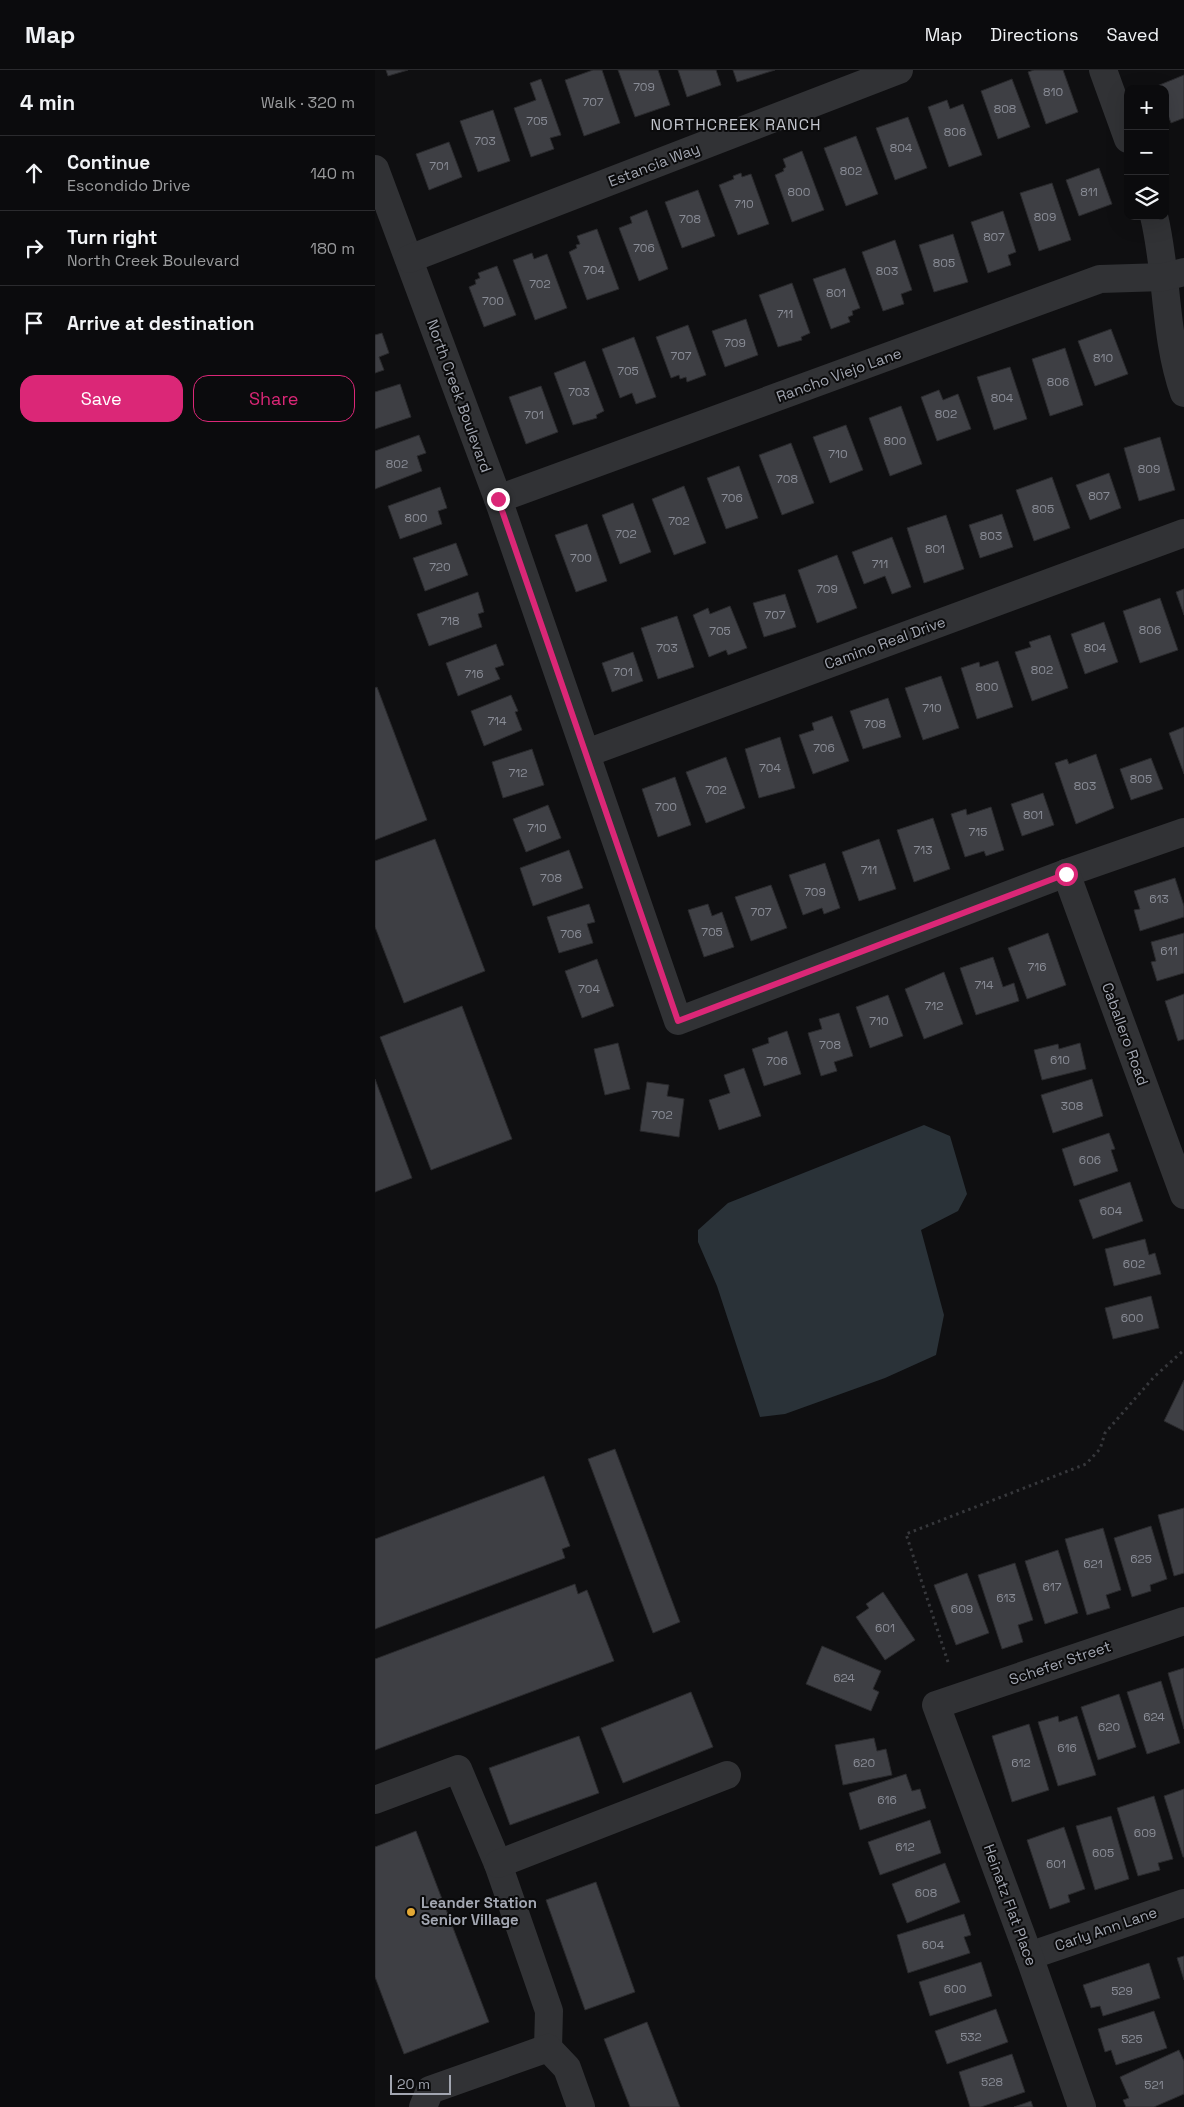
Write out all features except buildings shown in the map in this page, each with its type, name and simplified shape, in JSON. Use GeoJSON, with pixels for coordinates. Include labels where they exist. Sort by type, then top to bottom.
{"type":"FeatureCollection","features":[{"type":"Feature","properties":{"kind":"street","name":"Estancia Way"},"geometry":{"type":"LineString","coordinates":[[409,259],[899,70]]}},
{"type":"Feature","properties":{"kind":"street"},"geometry":{"type":"LineString","coordinates":[[1103,70],[1125,130]]}},
{"type":"Feature","properties":{"kind":"street","name":"North Creek Boulevard"},"geometry":{"type":"LineString","coordinates":[[375,169],[498,499],[678,1021],[1066,874]]}},
{"type":"Feature","properties":{"kind":"street"},"geometry":{"type":"LineString","coordinates":[[1155,220],[1160,240],[1174,274],[1174,358],[1184,393]]}},
{"type":"Feature","properties":{"kind":"street","name":"Rancho Viejo Lane"},"geometry":{"type":"LineString","coordinates":[[498,499],[1100,280],[1174,274]]}},
{"type":"Feature","properties":{"kind":"street","name":"Camino Real Drive"},"geometry":{"type":"LineString","coordinates":[[587,753],[1184,533]]}},
{"type":"Feature","properties":{"kind":"street"},"geometry":{"type":"LineString","coordinates":[[1066,874],[1184,832]]}},
{"type":"Feature","properties":{"kind":"street","name":"Caballero Road"},"geometry":{"type":"LineString","coordinates":[[1066,874],[1184,1195]]}},
{"type":"Feature","properties":{"kind":"street","name":"Schefer Street"},"geometry":{"type":"LineString","coordinates":[[936,1705],[1184,1621]]}},
{"type":"Feature","properties":{"kind":"street","name":"Heinatz Flat Place"},"geometry":{"type":"LineString","coordinates":[[936,1705],[1029,1956],[1081,2107]]}},
{"type":"Feature","properties":{"kind":"street"},"geometry":{"type":"LineString","coordinates":[[375,1800],[457,1769],[498,1864],[549,2011],[548,2048],[567,2068],[576,2105]]}},
{"type":"Feature","properties":{"kind":"street"},"geometry":{"type":"LineString","coordinates":[[498,1864],[727,1775]]}},
{"type":"Feature","properties":{"kind":"street","name":"Carly Ann Lane"},"geometry":{"type":"LineString","coordinates":[[1029,1956],[1184,1903]]}},
{"type":"Feature","properties":{"kind":"street"},"geometry":{"type":"LineString","coordinates":[[423,2107],[430,2090],[548,2048]]}},
{"type":"Feature","properties":{"kind":"path"},"geometry":{"type":"LineString","coordinates":[[948,1662],[906,1534],[1086,1464],[1100,1448],[1105,1433],[1154,1378],[1184,1350]]}},
{"type":"Feature","properties":{"kind":"shaded area"},"geometry":{"type":"Polygon","coordinates":[[[924,1125],[950,1136],[967,1194],[958,1211],[921,1230],[944,1315],[936,1355],[885,1378],[785,1414],[760,1417],[717,1286],[698,1242],[698,1230],[728,1203],[924,1125]]]}},
{"type":"Feature","properties":{"kind":"place","name":"Leander Station Senior Village"},"geometry":{"type":"Point","coordinates":[411,1912]}},
{"type":"Feature","properties":{"kind":"district","name":"NORTHCREEK RANCH"},"geometry":{"type":"Point","coordinates":[736,124]}},
{"type":"Feature","properties":{"kind":"route"},"geometry":{"type":"LineString","coordinates":[[498,499],[678,1021],[1066,874]]}}]}
